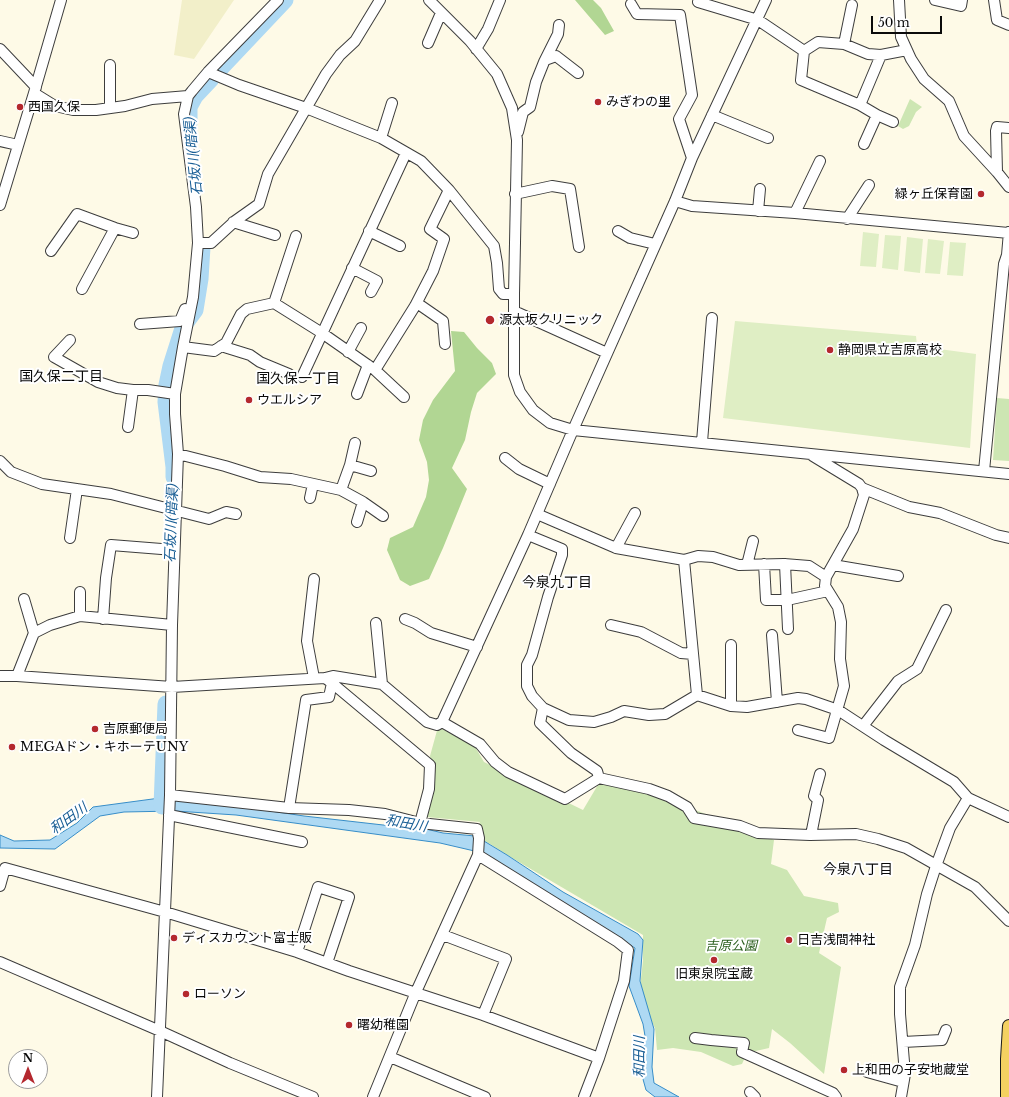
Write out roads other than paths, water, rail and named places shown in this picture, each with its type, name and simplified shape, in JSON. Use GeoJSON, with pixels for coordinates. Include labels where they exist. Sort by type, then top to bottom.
{"type":"FeatureCollection","features":[{"type":"Feature","properties":{"kind":"main road"},"geometry":{"type":"LineString","coordinates":[[1007,1097],[1009,1026]]}},
{"type":"Feature","properties":{"kind":"street"},"geometry":{"type":"LineString","coordinates":[[0,205],[35,90],[60,0]]}},
{"type":"Feature","properties":{"kind":"street"},"geometry":{"type":"LineString","coordinates":[[140,324],[180,321],[187,311],[193,297],[198,243],[196,206],[184,114],[188,96],[208,72],[278,0]]}},
{"type":"Feature","properties":{"kind":"street"},"geometry":{"type":"LineString","coordinates":[[198,243],[211,243],[233,222],[259,204],[268,174],[326,74],[340,55],[356,41],[380,0]]}},
{"type":"Feature","properties":{"kind":"street"},"geometry":{"type":"LineString","coordinates":[[429,0],[470,40],[497,74],[512,108],[517,140]]}},
{"type":"Feature","properties":{"kind":"street"},"geometry":{"type":"LineString","coordinates":[[476,49],[488,30],[500,0]]}},
{"type":"Feature","properties":{"kind":"street"},"geometry":{"type":"LineString","coordinates":[[328,680],[333,676],[382,684],[427,722],[437,725],[442,722],[528,535],[675,201],[692,158],[758,20],[766,0]]}},
{"type":"Feature","properties":{"kind":"street"},"geometry":{"type":"LineString","coordinates":[[899,0],[901,37],[924,79],[949,101],[964,136],[1009,187]]}},
{"type":"Feature","properties":{"kind":"street"},"geometry":{"type":"LineString","coordinates":[[936,0],[961,6],[962,0]]}},
{"type":"Feature","properties":{"kind":"street"},"geometry":{"type":"LineString","coordinates":[[994,0],[997,20],[1009,25]]}},
{"type":"Feature","properties":{"kind":"street"},"geometry":{"type":"LineString","coordinates":[[698,2],[758,20],[804,51]]}},
{"type":"Feature","properties":{"kind":"street"},"geometry":{"type":"LineString","coordinates":[[631,4],[637,14],[680,15],[692,94],[679,119],[692,158]]}},
{"type":"Feature","properties":{"kind":"street"},"geometry":{"type":"LineString","coordinates":[[844,44],[852,5]]}},
{"type":"Feature","properties":{"kind":"street"},"geometry":{"type":"LineString","coordinates":[[428,43],[441,13]]}},
{"type":"Feature","properties":{"kind":"street"},"geometry":{"type":"LineString","coordinates":[[559,25],[558,34],[536,82],[530,107],[523,112],[517,140],[515,194],[514,375],[520,392],[533,410],[550,422],[573,430],[1009,474]]}},
{"type":"Feature","properties":{"kind":"street"},"geometry":{"type":"LineString","coordinates":[[804,51],[818,42],[844,44],[868,54],[881,55],[907,50]]}},
{"type":"Feature","properties":{"kind":"street"},"geometry":{"type":"LineString","coordinates":[[0,49],[35,90],[55,106],[73,110],[96,110],[152,99],[188,96]]}},
{"type":"Feature","properties":{"kind":"street"},"geometry":{"type":"LineString","coordinates":[[804,51],[801,80],[860,105],[876,115],[893,122]]}},
{"type":"Feature","properties":{"kind":"street"},"geometry":{"type":"LineString","coordinates":[[860,105],[881,55]]}},
{"type":"Feature","properties":{"kind":"street"},"geometry":{"type":"LineString","coordinates":[[545,60],[556,56],[578,73]]}},
{"type":"Feature","properties":{"kind":"street"},"geometry":{"type":"LineString","coordinates":[[110,65],[110,108]]}},
{"type":"Feature","properties":{"kind":"street"},"geometry":{"type":"LineString","coordinates":[[208,72],[239,85],[306,108],[381,138],[421,161],[449,190],[494,246],[499,289],[503,294],[514,294]]}},
{"type":"Feature","properties":{"kind":"street"},"geometry":{"type":"LineString","coordinates":[[381,138],[392,103]]}},
{"type":"Feature","properties":{"kind":"street"},"geometry":{"type":"LineString","coordinates":[[712,115],[768,138]]}},
{"type":"Feature","properties":{"kind":"street"},"geometry":{"type":"LineString","coordinates":[[864,144],[876,115]]}},
{"type":"Feature","properties":{"kind":"street"},"geometry":{"type":"LineString","coordinates":[[997,172],[997,127],[1009,128]]}},
{"type":"Feature","properties":{"kind":"street"},"geometry":{"type":"LineString","coordinates":[[0,141],[18,145]]}},
{"type":"Feature","properties":{"kind":"street"},"geometry":{"type":"LineString","coordinates":[[302,377],[406,153]]}},
{"type":"Feature","properties":{"kind":"street"},"geometry":{"type":"LineString","coordinates":[[795,214],[820,161]]}},
{"type":"Feature","properties":{"kind":"street"},"geometry":{"type":"LineString","coordinates":[[847,218],[869,185]]}},
{"type":"Feature","properties":{"kind":"street"},"geometry":{"type":"LineString","coordinates":[[515,194],[552,186],[570,189],[579,247]]}},
{"type":"Feature","properties":{"kind":"street"},"geometry":{"type":"LineString","coordinates":[[758,211],[760,189]]}},
{"type":"Feature","properties":{"kind":"street"},"geometry":{"type":"LineString","coordinates":[[356,394],[417,303],[433,271],[444,239],[430,229],[449,190]]}},
{"type":"Feature","properties":{"kind":"street"},"geometry":{"type":"LineString","coordinates":[[675,201],[692,206],[1009,232],[1008,259],[1004,264],[984,471]]}},
{"type":"Feature","properties":{"kind":"street"},"geometry":{"type":"LineString","coordinates":[[51,251],[77,214],[133,233]]}},
{"type":"Feature","properties":{"kind":"street"},"geometry":{"type":"LineString","coordinates":[[233,222],[275,235]]}},
{"type":"Feature","properties":{"kind":"street"},"geometry":{"type":"LineString","coordinates":[[82,289],[115,228]]}},
{"type":"Feature","properties":{"kind":"street"},"geometry":{"type":"LineString","coordinates":[[369,230],[400,246]]}},
{"type":"Feature","properties":{"kind":"street"},"geometry":{"type":"LineString","coordinates":[[618,231],[630,238],[655,244]]}},
{"type":"Feature","properties":{"kind":"street"},"geometry":{"type":"LineString","coordinates":[[274,303],[296,236]]}},
{"type":"Feature","properties":{"kind":"street"},"geometry":{"type":"LineString","coordinates":[[352,268],[377,281],[371,292]]}},
{"type":"Feature","properties":{"kind":"street"},"geometry":{"type":"LineString","coordinates":[[183,347],[214,351],[226,343],[241,314],[247,308],[274,303],[322,333],[372,368],[404,397]]}},
{"type":"Feature","properties":{"kind":"street"},"geometry":{"type":"LineString","coordinates":[[417,303],[443,321],[445,344]]}},
{"type":"Feature","properties":{"kind":"street"},"geometry":{"type":"LineString","coordinates":[[157,1097],[170,795],[167,687],[172,510],[178,454],[175,394],[187,325],[187,311]]}},
{"type":"Feature","properties":{"kind":"street"},"geometry":{"type":"LineString","coordinates":[[514,311],[607,353]]}},
{"type":"Feature","properties":{"kind":"street"},"geometry":{"type":"LineString","coordinates":[[702,442],[712,318]]}},
{"type":"Feature","properties":{"kind":"street"},"geometry":{"type":"LineString","coordinates":[[348,352],[361,328]]}},
{"type":"Feature","properties":{"kind":"street"},"geometry":{"type":"LineString","coordinates":[[70,340],[54,357],[98,382],[116,388],[175,394]]}},
{"type":"Feature","properties":{"kind":"street"},"geometry":{"type":"LineString","coordinates":[[221,346],[250,355],[260,362],[290,374]]}},
{"type":"Feature","properties":{"kind":"street"},"geometry":{"type":"LineString","coordinates":[[128,427],[133,390]]}},
{"type":"Feature","properties":{"kind":"street"},"geometry":{"type":"LineString","coordinates":[[341,490],[350,465],[355,443]]}},
{"type":"Feature","properties":{"kind":"street"},"geometry":{"type":"LineString","coordinates":[[178,454],[260,477],[291,479],[341,490],[363,502],[383,516]]}},
{"type":"Feature","properties":{"kind":"street"},"geometry":{"type":"LineString","coordinates":[[798,730],[829,738],[838,710],[844,686],[840,659],[841,622],[838,607],[825,586],[826,577],[834,565],[853,528],[864,495],[859,484],[810,454]]}},
{"type":"Feature","properties":{"kind":"street"},"geometry":{"type":"LineString","coordinates":[[505,458],[519,469],[550,484]]}},
{"type":"Feature","properties":{"kind":"street"},"geometry":{"type":"LineString","coordinates":[[0,461],[11,472],[42,484],[111,494],[209,519],[226,512],[236,514]]}},
{"type":"Feature","properties":{"kind":"street"},"geometry":{"type":"LineString","coordinates":[[350,465],[371,471]]}},
{"type":"Feature","properties":{"kind":"street"},"geometry":{"type":"LineString","coordinates":[[310,498],[313,484]]}},
{"type":"Feature","properties":{"kind":"street"},"geometry":{"type":"LineString","coordinates":[[862,488],[909,507],[940,513],[996,535],[1009,538]]}},
{"type":"Feature","properties":{"kind":"street"},"geometry":{"type":"LineString","coordinates":[[70,538],[77,489]]}},
{"type":"Feature","properties":{"kind":"street"},"geometry":{"type":"LineString","coordinates":[[357,522],[363,502]]}},
{"type":"Feature","properties":{"kind":"street"},"geometry":{"type":"LineString","coordinates":[[616,548],[636,513]]}},
{"type":"Feature","properties":{"kind":"street"},"geometry":{"type":"LineString","coordinates":[[537,514],[616,548],[684,560],[698,556],[713,557],[739,565],[785,564],[809,566],[826,577]]}},
{"type":"Feature","properties":{"kind":"street"},"geometry":{"type":"LineString","coordinates":[[528,535],[562,549],[562,555],[548,597],[532,656],[527,665],[526,686],[532,696],[543,708],[569,720],[594,722],[624,711],[648,715],[665,714],[697,695],[731,706],[747,707],[798,698],[806,699],[838,710],[902,752],[954,782],[968,798],[1009,816]]}},
{"type":"Feature","properties":{"kind":"street"},"geometry":{"type":"LineString","coordinates":[[747,565],[753,541]]}},
{"type":"Feature","properties":{"kind":"street"},"geometry":{"type":"LineString","coordinates":[[103,619],[106,578],[111,545],[171,550]]}},
{"type":"Feature","properties":{"kind":"street"},"geometry":{"type":"LineString","coordinates":[[684,560],[697,695]]}},
{"type":"Feature","properties":{"kind":"street"},"geometry":{"type":"LineString","coordinates":[[764,564],[766,600],[787,600],[828,591]]}},
{"type":"Feature","properties":{"kind":"street"},"geometry":{"type":"LineString","coordinates":[[785,564],[788,629]]}},
{"type":"Feature","properties":{"kind":"street"},"geometry":{"type":"LineString","coordinates":[[834,565],[898,576]]}},
{"type":"Feature","properties":{"kind":"street"},"geometry":{"type":"LineString","coordinates":[[314,579],[307,641],[314,678]]}},
{"type":"Feature","properties":{"kind":"street"},"geometry":{"type":"LineString","coordinates":[[80,592],[80,616]]}},
{"type":"Feature","properties":{"kind":"street"},"geometry":{"type":"LineString","coordinates":[[17,676],[34,633],[24,599]]}},
{"type":"Feature","properties":{"kind":"street"},"geometry":{"type":"LineString","coordinates":[[862,726],[898,681],[917,669],[946,610]]}},
{"type":"Feature","properties":{"kind":"street"},"geometry":{"type":"LineString","coordinates":[[34,633],[50,625],[80,616],[169,625]]}},
{"type":"Feature","properties":{"kind":"street"},"geometry":{"type":"LineString","coordinates":[[405,619],[415,623],[431,633],[477,647]]}},
{"type":"Feature","properties":{"kind":"street"},"geometry":{"type":"LineString","coordinates":[[376,623],[382,684]]}},
{"type":"Feature","properties":{"kind":"street"},"geometry":{"type":"LineString","coordinates":[[611,624],[641,632],[681,653],[693,654]]}},
{"type":"Feature","properties":{"kind":"street"},"geometry":{"type":"LineString","coordinates":[[772,635],[776,702]]}},
{"type":"Feature","properties":{"kind":"street"},"geometry":{"type":"LineString","coordinates":[[731,645],[731,706]]}},
{"type":"Feature","properties":{"kind":"street"},"geometry":{"type":"LineString","coordinates":[[0,676],[167,687],[314,678],[328,680],[430,765],[429,789],[420,822]]}},
{"type":"Feature","properties":{"kind":"street"},"geometry":{"type":"LineString","coordinates":[[289,808],[306,700],[329,697],[328,680]]}},
{"type":"Feature","properties":{"kind":"street"},"geometry":{"type":"LineString","coordinates":[[543,708],[540,723],[571,753],[597,771],[599,778]]}},
{"type":"Feature","properties":{"kind":"street"},"geometry":{"type":"LineString","coordinates":[[442,722],[480,744],[495,762],[508,772],[565,799],[599,778],[650,789],[668,796],[687,807],[694,818],[740,826],[758,833],[811,835],[856,834],[906,848],[975,887],[1009,922]]}},
{"type":"Feature","properties":{"kind":"street"},"geometry":{"type":"LineString","coordinates":[[811,835],[818,800],[814,796],[820,774]]}},
{"type":"Feature","properties":{"kind":"street"},"geometry":{"type":"LineString","coordinates":[[170,795],[289,808],[349,810],[385,814],[420,822],[477,828],[479,838],[478,855],[416,992],[373,1097]]}},
{"type":"Feature","properties":{"kind":"street"},"geometry":{"type":"LineString","coordinates":[[901,1097],[904,1074],[900,1014],[900,987],[915,945],[927,894],[936,866],[950,828],[968,798]]}},
{"type":"Feature","properties":{"kind":"street"},"geometry":{"type":"LineString","coordinates":[[169,815],[302,842]]}},
{"type":"Feature","properties":{"kind":"street"},"geometry":{"type":"LineString","coordinates":[[478,855],[618,942],[628,950],[624,981],[599,1058],[584,1097]]}},
{"type":"Feature","properties":{"kind":"street"},"geometry":{"type":"LineString","coordinates":[[0,886],[5,868],[165,912],[297,952],[416,992],[599,1058]]}},
{"type":"Feature","properties":{"kind":"street"},"geometry":{"type":"LineString","coordinates":[[297,952],[318,887],[349,897],[327,963]]}},
{"type":"Feature","properties":{"kind":"street"},"geometry":{"type":"LineString","coordinates":[[443,935],[506,959],[483,1015]]}},
{"type":"Feature","properties":{"kind":"street"},"geometry":{"type":"LineString","coordinates":[[0,962],[160,1030],[230,1063],[313,1097]]}},
{"type":"Feature","properties":{"kind":"street"},"geometry":{"type":"LineString","coordinates":[[903,1042],[942,1040],[946,1030]]}},
{"type":"Feature","properties":{"kind":"street"},"geometry":{"type":"LineString","coordinates":[[695,1038],[744,1043],[742,1052],[833,1096]]}},
{"type":"Feature","properties":{"kind":"street"},"geometry":{"type":"LineString","coordinates":[[390,1057],[485,1097]]}},
{"type":"Feature","properties":{"kind":"street"},"geometry":{"type":"LineString","coordinates":[[867,1072],[904,1082]]}},
{"type":"Feature","properties":{"kind":"water"},"geometry":{"type":"Polygon","coordinates":[[[160,798],[211,802],[304,816],[392,826],[400,823],[443,833],[475,836],[479,838],[563,892],[638,934],[643,940],[640,981],[654,1029],[652,1067],[654,1083],[679,1097],[655,1097],[646,1090],[641,1072],[645,1036],[643,1024],[629,986],[635,948],[483,853],[440,843],[236,815],[175,811],[124,812],[100,816],[55,849],[0,848],[0,835],[14,841],[50,840],[77,823],[93,807],[160,798]]]}},
{"type":"Feature","properties":{"kind":"waterway","name":"石坂川(暗渠)"},"geometry":{"type":"LineString","coordinates":[[216,73],[285,0]]}},
{"type":"Feature","properties":{"kind":"waterway","name":"石坂川(暗渠)"},"geometry":{"type":"LineString","coordinates":[[189,123],[189,107],[195,96],[211,79]]}},
{"type":"Feature","properties":{"kind":"waterway","name":"石坂川(暗渠)"},"geometry":{"type":"LineString","coordinates":[[174,477],[166,402],[167,385],[171,366],[184,325],[195,310],[200,279],[202,247]]}},
{"type":"Feature","properties":{"kind":"waterway","name":"石坂川(暗渠)"},"geometry":{"type":"LineString","coordinates":[[162,806],[166,704]]}},
{"type":"Feature","properties":{"kind":"place","name":"みぎわの里"},"geometry":{"type":"Point","coordinates":[598,102]}},
{"type":"Feature","properties":{"kind":"place","name":"西国久保"},"geometry":{"type":"Point","coordinates":[20,107]}},
{"type":"Feature","properties":{"kind":"place","name":"緑ヶ丘保育園"},"geometry":{"type":"Point","coordinates":[981,194]}},
{"type":"Feature","properties":{"kind":"place","name":"源太坂クリニック"},"geometry":{"type":"Point","coordinates":[490,320]}},
{"type":"Feature","properties":{"kind":"place","name":"静岡県立吉原高校"},"geometry":{"type":"Point","coordinates":[830,350]}},
{"type":"Feature","properties":{"kind":"place","name":"ウエルシア"},"geometry":{"type":"Point","coordinates":[249,400]}},
{"type":"Feature","properties":{"kind":"place","name":"吉原郵便局"},"geometry":{"type":"Point","coordinates":[95,729]}},
{"type":"Feature","properties":{"kind":"place","name":"MEGAドン・キホーテUNY"},"geometry":{"type":"Point","coordinates":[12,747]}},
{"type":"Feature","properties":{"kind":"place","name":"ディスカウント富士販"},"geometry":{"type":"Point","coordinates":[174,938]}},
{"type":"Feature","properties":{"kind":"place","name":"日吉浅間神社"},"geometry":{"type":"Point","coordinates":[789,940]}},
{"type":"Feature","properties":{"kind":"place","name":"旧東泉院宝蔵"},"geometry":{"type":"Point","coordinates":[714,960]}},
{"type":"Feature","properties":{"kind":"place","name":"ローソン"},"geometry":{"type":"Point","coordinates":[186,994]}},
{"type":"Feature","properties":{"kind":"place","name":"曙幼稚園"},"geometry":{"type":"Point","coordinates":[349,1025]}},
{"type":"Feature","properties":{"kind":"place","name":"上和田の子安地蔵堂"},"geometry":{"type":"Point","coordinates":[844,1070]}},
{"type":"Feature","properties":{"kind":"district","name":"国久保二丁目"},"geometry":{"type":"Point","coordinates":[61,377]}},
{"type":"Feature","properties":{"kind":"district","name":"国久保一丁目"},"geometry":{"type":"Point","coordinates":[298,379]}},
{"type":"Feature","properties":{"kind":"district","name":"今泉九丁目"},"geometry":{"type":"Point","coordinates":[557,583]}},
{"type":"Feature","properties":{"kind":"district","name":"今泉八丁目"},"geometry":{"type":"Point","coordinates":[858,870]}},
{"type":"Feature","properties":{"kind":"water label","name":"和田川"},"geometry":{"type":"Point","coordinates":[69,819]}},
{"type":"Feature","properties":{"kind":"water label","name":"和田川"},"geometry":{"type":"Point","coordinates":[406,824]}},
{"type":"Feature","properties":{"kind":"water label","name":"和田川"},"geometry":{"type":"Point","coordinates":[640,1057]}},
{"type":"Feature","properties":{"kind":"park label","name":"吉原公園"},"geometry":{"type":"Point","coordinates":[731,946]}}]}
